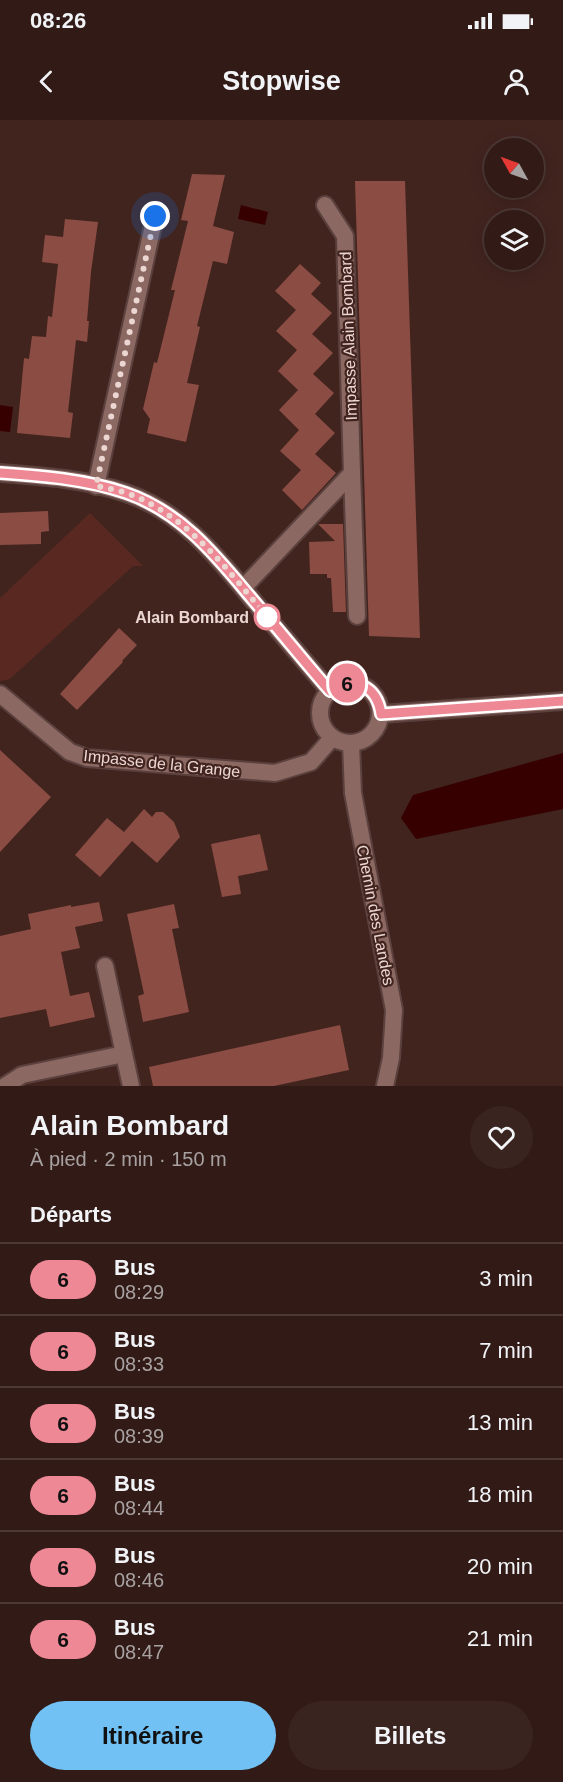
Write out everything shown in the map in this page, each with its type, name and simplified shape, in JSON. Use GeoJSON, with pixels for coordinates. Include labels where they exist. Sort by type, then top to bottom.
{"type":"FeatureCollection","features":[{"type":"Feature","properties":{"kind":"street","name":"Impasse Alain Bombard"},"geometry":{"type":"LineString","coordinates":[[325,205],[345,236],[357,616]]}},
{"type":"Feature","properties":{"kind":"street"},"geometry":{"type":"LineString","coordinates":[[96,486],[155,216]]}},
{"type":"Feature","properties":{"kind":"street"},"geometry":{"type":"LineString","coordinates":[[0,473],[58,477],[126,493],[157,508],[182,524],[223,563],[330,691]]}},
{"type":"Feature","properties":{"kind":"street"},"geometry":{"type":"LineString","coordinates":[[243,588],[352,473]]}},
{"type":"Feature","properties":{"kind":"street"},"geometry":{"type":"LineString","coordinates":[[345,683],[362,685],[370,690],[380,705],[381,714],[375,731],[368,738],[351,744],[341,743],[326,732],[320,715],[321,706],[330,691],[345,683]]}},
{"type":"Feature","properties":{"kind":"street","name":"Impasse de la Grange"},"geometry":{"type":"LineString","coordinates":[[0,694],[70,752],[87,758],[274,773],[311,762],[333,738]]}},
{"type":"Feature","properties":{"kind":"street"},"geometry":{"type":"LineString","coordinates":[[381,714],[563,701]]}},
{"type":"Feature","properties":{"kind":"street","name":"Chemin des Landes"},"geometry":{"type":"LineString","coordinates":[[351,744],[353,793],[394,1010],[391,1058],[385,1086]]}},
{"type":"Feature","properties":{"kind":"street"},"geometry":{"type":"LineString","coordinates":[[105,966],[130,1086]]}},
{"type":"Feature","properties":{"kind":"street"},"geometry":{"type":"LineString","coordinates":[[5,1086],[22,1075],[124,1054]]}},
{"type":"Feature","properties":{"kind":"shaded area"},"geometry":{"type":"Polygon","coordinates":[[[241,205],[268,212],[265,225],[238,219],[241,205]]]}},
{"type":"Feature","properties":{"kind":"shaded area"},"geometry":{"type":"Polygon","coordinates":[[[0,405],[13,407],[10,432],[0,431],[0,405]]]}},
{"type":"Feature","properties":{"kind":"shaded area"},"geometry":{"type":"Polygon","coordinates":[[[90,513],[143,566],[133,566],[10,679],[0,681],[0,598],[90,513]]]}},
{"type":"Feature","properties":{"kind":"shaded area"},"geometry":{"type":"Polygon","coordinates":[[[563,753],[563,809],[416,839],[401,818],[413,795],[563,753]]]}},
{"type":"Feature","properties":{"kind":"building"},"geometry":{"type":"Polygon","coordinates":[[[192,174],[225,175],[213,226],[234,232],[227,264],[213,261],[197,326],[200,327],[187,383],[199,385],[186,442],[147,433],[150,419],[143,409],[175,290],[171,290],[188,221],[181,220],[192,174]]]}},
{"type":"Feature","properties":{"kind":"building"},"geometry":{"type":"Polygon","coordinates":[[[355,181],[405,181],[420,638],[369,636],[355,181]]]}},
{"type":"Feature","properties":{"kind":"building"},"geometry":{"type":"Polygon","coordinates":[[[65,219],[98,222],[91,272],[87,342],[76,340],[68,412],[73,413],[70,438],[17,433],[24,358],[29,359],[32,336],[46,337],[48,316],[52,317],[58,264],[42,262],[45,235],[63,237],[65,219]]]}},
{"type":"Feature","properties":{"kind":"building"},"geometry":{"type":"Polygon","coordinates":[[[300,264],[321,283],[311,294],[332,313],[312,334],[333,353],[313,374],[334,393],[315,414],[335,433],[315,454],[336,473],[302,510],[282,490],[301,470],[280,451],[299,430],[279,410],[298,390],[278,371],[297,350],[276,331],[296,310],[275,291],[300,264]]]}},
{"type":"Feature","properties":{"kind":"building"},"geometry":{"type":"Polygon","coordinates":[[[48,511],[49,531],[41,532],[41,544],[0,545],[0,513],[48,511]]]}},
{"type":"Feature","properties":{"kind":"building"},"geometry":{"type":"Polygon","coordinates":[[[318,524],[343,524],[346,612],[333,612],[331,578],[327,578],[327,574],[310,574],[309,542],[335,541],[318,524]]]}},
{"type":"Feature","properties":{"kind":"building"},"geometry":{"type":"Polygon","coordinates":[[[119,628],[137,645],[77,710],[60,694],[119,628]]]}},
{"type":"Feature","properties":{"kind":"building"},"geometry":{"type":"Polygon","coordinates":[[[0,750],[51,797],[0,852],[0,750]]]}},
{"type":"Feature","properties":{"kind":"building"},"geometry":{"type":"Polygon","coordinates":[[[144,809],[152,817],[156,812],[163,812],[174,822],[180,837],[157,863],[132,841],[100,877],[75,855],[107,818],[124,832],[144,809]]]}},
{"type":"Feature","properties":{"kind":"building"},"geometry":{"type":"Polygon","coordinates":[[[260,834],[268,870],[238,876],[241,894],[222,897],[211,844],[260,834]]]}},
{"type":"Feature","properties":{"kind":"building"},"geometry":{"type":"Polygon","coordinates":[[[99,902],[103,921],[75,927],[80,948],[61,952],[70,996],[89,992],[95,1017],[50,1027],[46,1009],[0,1018],[0,936],[31,929],[28,914],[99,902]]]}},
{"type":"Feature","properties":{"kind":"building"},"geometry":{"type":"Polygon","coordinates":[[[174,904],[179,928],[172,929],[189,1012],[143,1022],[138,996],[144,994],[127,914],[174,904]]]}},
{"type":"Feature","properties":{"kind":"building"},"geometry":{"type":"Polygon","coordinates":[[[340,1025],[349,1070],[274,1086],[153,1086],[149,1067],[340,1025]]]}},
{"type":"Feature","properties":{"kind":"bus line","name":"6"},"geometry":{"type":"LineString","coordinates":[[0,473],[58,477],[126,493],[157,508],[192,532],[223,563],[330,691],[345,683],[362,685],[376,697],[381,714],[563,701]]}},
{"type":"Feature","properties":{"kind":"place","name":"Alain Bombard"},"geometry":{"type":"Point","coordinates":[267,617]}},
{"type":"Feature","properties":{"kind":"route"},"geometry":{"type":"LineString","coordinates":[[155,216],[96,486],[126,493],[157,508],[182,524],[223,563],[270,620],[267,617]]}}]}
